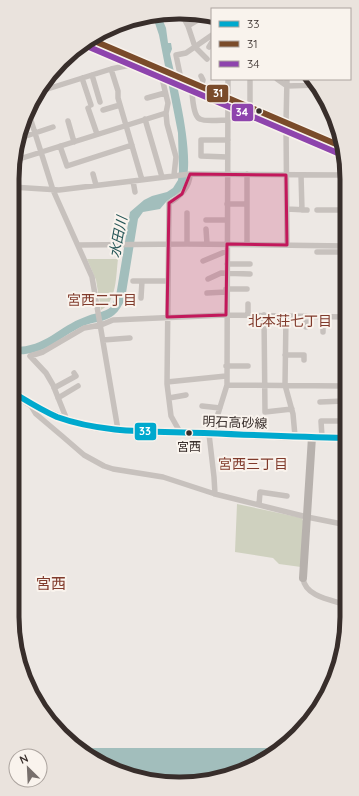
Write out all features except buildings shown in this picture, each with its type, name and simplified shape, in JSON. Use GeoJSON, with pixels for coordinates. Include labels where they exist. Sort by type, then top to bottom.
{"type":"FeatureCollection","features":[{"type":"Feature","properties":{"kind":"street"},"geometry":{"type":"LineString","coordinates":[[184,19],[195,47],[207,59]]}},
{"type":"Feature","properties":{"kind":"street"},"geometry":{"type":"LineString","coordinates":[[188,26],[198,20]]}},
{"type":"Feature","properties":{"kind":"street"},"geometry":{"type":"LineString","coordinates":[[181,79],[176,54],[186,52],[211,37]]}},
{"type":"Feature","properties":{"kind":"street"},"geometry":{"type":"LineString","coordinates":[[97,42],[336,144]]}},
{"type":"Feature","properties":{"kind":"street"},"geometry":{"type":"LineString","coordinates":[[47,89],[111,69],[130,65],[134,59]]}},
{"type":"Feature","properties":{"kind":"street"},"geometry":{"type":"LineString","coordinates":[[111,69],[142,180]]}},
{"type":"Feature","properties":{"kind":"street"},"geometry":{"type":"LineString","coordinates":[[160,70],[168,103],[166,113],[167,124],[176,157],[174,176]]}},
{"type":"Feature","properties":{"kind":"street"},"geometry":{"type":"LineString","coordinates":[[92,75],[100,102]]}},
{"type":"Feature","properties":{"kind":"street"},"geometry":{"type":"LineString","coordinates":[[201,76],[203,80],[201,87]]}},
{"type":"Feature","properties":{"kind":"street"},"geometry":{"type":"LineString","coordinates":[[82,78],[97,134]]}},
{"type":"Feature","properties":{"kind":"street"},"geometry":{"type":"LineString","coordinates":[[219,434],[217,417],[226,385],[228,80]]}},
{"type":"Feature","properties":{"kind":"street"},"geometry":{"type":"LineString","coordinates":[[278,80],[287,86],[307,86],[307,82]]}},
{"type":"Feature","properties":{"kind":"street"},"geometry":{"type":"LineString","coordinates":[[287,80],[287,245]]}},
{"type":"Feature","properties":{"kind":"street"},"geometry":{"type":"LineString","coordinates":[[248,107],[250,102],[250,81]]}},
{"type":"Feature","properties":{"kind":"street"},"geometry":{"type":"LineString","coordinates":[[193,84],[191,91],[191,105],[196,116],[200,120],[228,120]]}},
{"type":"Feature","properties":{"kind":"street"},"geometry":{"type":"LineString","coordinates":[[147,98],[165,92]]}},
{"type":"Feature","properties":{"kind":"street"},"geometry":{"type":"LineString","coordinates":[[103,110],[120,104]]}},
{"type":"Feature","properties":{"kind":"street"},"geometry":{"type":"LineString","coordinates":[[20,159],[166,113]]}},
{"type":"Feature","properties":{"kind":"street"},"geometry":{"type":"LineString","coordinates":[[31,119],[53,190],[92,277],[118,430]]}},
{"type":"Feature","properties":{"kind":"street"},"geometry":{"type":"LineString","coordinates":[[145,119],[162,177]]}},
{"type":"Feature","properties":{"kind":"street"},"geometry":{"type":"LineString","coordinates":[[68,121],[74,142]]}},
{"type":"Feature","properties":{"kind":"street"},"geometry":{"type":"LineString","coordinates":[[24,137],[53,127]]}},
{"type":"Feature","properties":{"kind":"street"},"geometry":{"type":"LineString","coordinates":[[228,140],[201,140],[201,156],[228,157]]}},
{"type":"Feature","properties":{"kind":"street"},"geometry":{"type":"LineString","coordinates":[[60,146],[67,166],[132,145]]}},
{"type":"Feature","properties":{"kind":"street"},"geometry":{"type":"LineString","coordinates":[[150,165],[158,162]]}},
{"type":"Feature","properties":{"kind":"street"},"geometry":{"type":"LineString","coordinates":[[94,174],[96,186]]}},
{"type":"Feature","properties":{"kind":"street"},"geometry":{"type":"LineString","coordinates":[[180,432],[170,416],[167,382],[169,203],[182,194],[189,181],[190,174]]}},
{"type":"Feature","properties":{"kind":"street"},"geometry":{"type":"LineString","coordinates":[[19,188],[53,190],[190,174],[340,175]]}},
{"type":"Feature","properties":{"kind":"street"},"geometry":{"type":"LineString","coordinates":[[247,174],[247,244]]}},
{"type":"Feature","properties":{"kind":"street"},"geometry":{"type":"LineString","coordinates":[[287,209],[305,210],[302,175]]}},
{"type":"Feature","properties":{"kind":"street"},"geometry":{"type":"LineString","coordinates":[[133,181],[135,192]]}},
{"type":"Feature","properties":{"kind":"street"},"geometry":{"type":"LineString","coordinates":[[227,204],[247,204]]}},
{"type":"Feature","properties":{"kind":"street"},"geometry":{"type":"LineString","coordinates":[[317,210],[340,210]]}},
{"type":"Feature","properties":{"kind":"street"},"geometry":{"type":"LineString","coordinates":[[187,213],[187,244]]}},
{"type":"Feature","properties":{"kind":"street"},"geometry":{"type":"LineString","coordinates":[[206,220],[227,220]]}},
{"type":"Feature","properties":{"kind":"street"},"geometry":{"type":"LineString","coordinates":[[206,229],[206,244]]}},
{"type":"Feature","properties":{"kind":"street"},"geometry":{"type":"LineString","coordinates":[[78,245],[247,244],[340,246]]}},
{"type":"Feature","properties":{"kind":"street"},"geometry":{"type":"LineString","coordinates":[[203,261],[227,251]]}},
{"type":"Feature","properties":{"kind":"street"},"geometry":{"type":"LineString","coordinates":[[317,252],[340,252]]}},
{"type":"Feature","properties":{"kind":"street"},"geometry":{"type":"LineString","coordinates":[[227,264],[250,264]]}},
{"type":"Feature","properties":{"kind":"street"},"geometry":{"type":"LineString","coordinates":[[208,279],[221,273],[250,274]]}},
{"type":"Feature","properties":{"kind":"street"},"geometry":{"type":"LineString","coordinates":[[133,281],[167,281]]}},
{"type":"Feature","properties":{"kind":"street"},"geometry":{"type":"LineString","coordinates":[[141,298],[142,281]]}},
{"type":"Feature","properties":{"kind":"street"},"geometry":{"type":"LineString","coordinates":[[207,293],[247,289]]}},
{"type":"Feature","properties":{"kind":"street"},"geometry":{"type":"LineString","coordinates":[[248,304],[248,315]]}},
{"type":"Feature","properties":{"kind":"street"},"geometry":{"type":"LineString","coordinates":[[67,420],[46,373],[30,356],[43,352],[84,328],[101,325],[113,320],[167,317],[226,315],[340,316]]}},
{"type":"Feature","properties":{"kind":"street"},"geometry":{"type":"LineString","coordinates":[[264,316],[265,412],[292,409]]}},
{"type":"Feature","properties":{"kind":"street"},"geometry":{"type":"LineString","coordinates":[[286,316],[285,385],[294,414],[295,436]]}},
{"type":"Feature","properties":{"kind":"street"},"geometry":{"type":"LineString","coordinates":[[306,316],[306,327]]}},
{"type":"Feature","properties":{"kind":"street"},"geometry":{"type":"LineString","coordinates":[[323,316],[323,332]]}},
{"type":"Feature","properties":{"kind":"street"},"geometry":{"type":"LineString","coordinates":[[103,340],[130,338]]}},
{"type":"Feature","properties":{"kind":"street"},"geometry":{"type":"LineString","coordinates":[[285,355],[304,355],[304,360]]}},
{"type":"Feature","properties":{"kind":"street"},"geometry":{"type":"LineString","coordinates":[[226,366],[248,366]]}},
{"type":"Feature","properties":{"kind":"street"},"geometry":{"type":"LineString","coordinates":[[54,388],[72,376]]}},
{"type":"Feature","properties":{"kind":"street"},"geometry":{"type":"LineString","coordinates":[[167,382],[226,376]]}},
{"type":"Feature","properties":{"kind":"street"},"geometry":{"type":"LineString","coordinates":[[226,385],[340,386]]}},
{"type":"Feature","properties":{"kind":"street"},"geometry":{"type":"LineString","coordinates":[[58,398],[78,386]]}},
{"type":"Feature","properties":{"kind":"street"},"geometry":{"type":"LineString","coordinates":[[169,398],[186,395]]}},
{"type":"Feature","properties":{"kind":"street","name":"明石高砂線"},"geometry":{"type":"LineString","coordinates":[[19,397],[52,415],[84,426],[118,430],[340,438]]}},
{"type":"Feature","properties":{"kind":"street"},"geometry":{"type":"LineString","coordinates":[[320,402],[340,401]]}},
{"type":"Feature","properties":{"kind":"street"},"geometry":{"type":"LineString","coordinates":[[30,404],[36,414],[84,455],[104,466],[112,469],[163,477],[215,494],[340,524]]}},
{"type":"Feature","properties":{"kind":"street"},"geometry":{"type":"LineString","coordinates":[[202,406],[220,408]]}},
{"type":"Feature","properties":{"kind":"street"},"geometry":{"type":"LineString","coordinates":[[322,437],[322,421],[340,421]]}},
{"type":"Feature","properties":{"kind":"street"},"geometry":{"type":"LineString","coordinates":[[209,434],[215,494]]}},
{"type":"Feature","properties":{"kind":"street"},"geometry":{"type":"LineString","coordinates":[[312,437],[303,578],[304,584],[312,593],[340,603]]}},
{"type":"Feature","properties":{"kind":"street"},"geometry":{"type":"LineString","coordinates":[[259,505],[260,492],[287,496]]}},
{"type":"Feature","properties":{"kind":"highlighted area"},"geometry":{"type":"Polygon","coordinates":[[[190,174],[286,175],[287,245],[227,244],[226,315],[167,317],[169,203],[182,194],[190,174]]]}},
{"type":"Feature","properties":{"kind":"green space"},"geometry":{"type":"Polygon","coordinates":[[[87,259],[118,259],[113,294],[110,301],[101,310],[96,280],[87,259]]]}},
{"type":"Feature","properties":{"kind":"green space"},"geometry":{"type":"Polygon","coordinates":[[[237,504],[302,518],[301,567],[279,564],[273,558],[235,552],[237,504]]]}},
{"type":"Feature","properties":{"kind":"water"},"geometry":{"type":"Polygon","coordinates":[[[163,20],[166,28],[168,43],[171,43],[172,49],[170,54],[187,141],[187,175],[184,186],[160,209],[143,212],[138,219],[125,299],[116,313],[107,319],[83,326],[41,350],[33,353],[19,354],[19,346],[43,341],[75,321],[105,311],[111,307],[116,296],[130,212],[144,200],[167,192],[173,188],[178,180],[178,133],[159,35],[154,21],[163,20]]]}},
{"type":"Feature","properties":{"kind":"water"},"geometry":{"type":"Polygon","coordinates":[[[87,748],[271,748],[241,765],[221,772],[190,777],[169,777],[138,772],[118,765],[87,748]]]}},
{"type":"Feature","properties":{"kind":"transit line","name":"31"},"geometry":{"type":"LineString","coordinates":[[97,42],[336,144]]}},
{"type":"Feature","properties":{"kind":"transit line","name":"34"},"geometry":{"type":"LineString","coordinates":[[89,47],[338,153]]}},
{"type":"Feature","properties":{"kind":"transit line","name":"33"},"geometry":{"type":"LineString","coordinates":[[19,396],[57,417],[111,429],[148,432],[340,438]]}},
{"type":"Feature","properties":{"kind":"place","name":"宮西"},"geometry":{"type":"Point","coordinates":[189,433]}},
{"type":"Feature","properties":{"kind":"district","name":"宮西二丁目"},"geometry":{"type":"Point","coordinates":[102,300]}},
{"type":"Feature","properties":{"kind":"district","name":"北本荘七丁目"},"geometry":{"type":"Point","coordinates":[290,321]}},
{"type":"Feature","properties":{"kind":"district","name":"宮西三丁目"},"geometry":{"type":"Point","coordinates":[253,464]}},
{"type":"Feature","properties":{"kind":"district","name":"宮西"},"geometry":{"type":"Point","coordinates":[51,583]}},
{"type":"Feature","properties":{"kind":"water label","name":"水田川"},"geometry":{"type":"Point","coordinates":[118,237]}}]}
